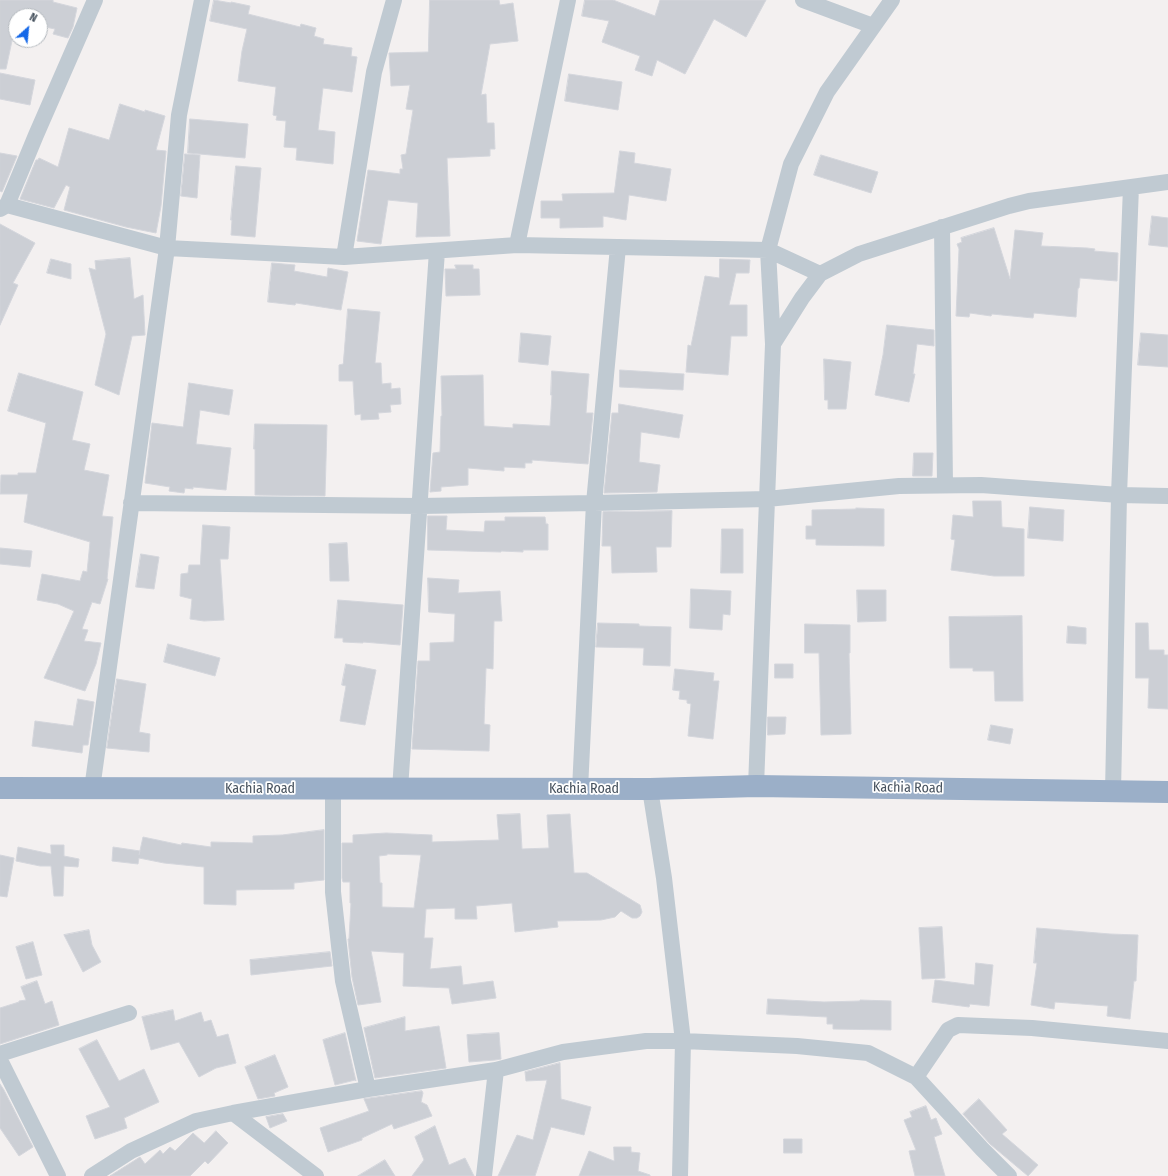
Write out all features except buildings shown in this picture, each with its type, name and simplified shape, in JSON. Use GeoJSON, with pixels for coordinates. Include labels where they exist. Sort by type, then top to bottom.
{"type":"FeatureCollection","features":[{"type":"Feature","properties":{"kind":"highway","name":"Kachia Road"},"geometry":{"type":"LineString","coordinates":[[0,788],[650,789],[756,786],[1168,792]]}},
{"type":"Feature","properties":{"kind":"street"},"geometry":{"type":"LineString","coordinates":[[95,0],[4,207],[167,248],[344,257],[517,245],[768,250],[820,274]]}},
{"type":"Feature","properties":{"kind":"street"},"geometry":{"type":"LineString","coordinates":[[92,789],[167,248],[179,116],[202,0]]}},
{"type":"Feature","properties":{"kind":"street"},"geometry":{"type":"LineString","coordinates":[[344,257],[374,72],[394,0]]}},
{"type":"Feature","properties":{"kind":"street"},"geometry":{"type":"LineString","coordinates":[[517,245],[568,0]]}},
{"type":"Feature","properties":{"kind":"street"},"geometry":{"type":"LineString","coordinates":[[803,0],[873,26]]}},
{"type":"Feature","properties":{"kind":"street"},"geometry":{"type":"LineString","coordinates":[[756,786],[773,344],[768,250],[790,164],[827,92],[892,0]]}},
{"type":"Feature","properties":{"kind":"street"},"geometry":{"type":"LineString","coordinates":[[773,344],[802,298],[820,274],[859,254],[1009,206],[1168,182]]}},
{"type":"Feature","properties":{"kind":"street"},"geometry":{"type":"LineString","coordinates":[[1113,792],[1119,495],[1131,187]]}},
{"type":"Feature","properties":{"kind":"street"},"geometry":{"type":"LineString","coordinates":[[942,227],[945,485]]}},
{"type":"Feature","properties":{"kind":"street"},"geometry":{"type":"LineString","coordinates":[[580,789],[594,503],[618,247]]}},
{"type":"Feature","properties":{"kind":"street"},"geometry":{"type":"LineString","coordinates":[[400,789],[437,250]]}},
{"type":"Feature","properties":{"kind":"street"},"geometry":{"type":"LineString","coordinates":[[132,503],[420,506],[594,503],[767,499],[899,486],[981,484],[1119,495],[1168,496]]}},
{"type":"Feature","properties":{"kind":"street"},"geometry":{"type":"LineString","coordinates":[[332,789],[333,892],[343,981],[368,1089]]}},
{"type":"Feature","properties":{"kind":"street"},"geometry":{"type":"LineString","coordinates":[[650,789],[664,878],[683,1041],[680,1176]]}},
{"type":"Feature","properties":{"kind":"street"},"geometry":{"type":"LineString","coordinates":[[0,1054],[129,1013]]}},
{"type":"Feature","properties":{"kind":"street"},"geometry":{"type":"LineString","coordinates":[[916,1077],[948,1030],[958,1025],[1032,1028],[1168,1041]]}},
{"type":"Feature","properties":{"kind":"street"},"geometry":{"type":"LineString","coordinates":[[92,1176],[131,1151],[196,1122],[233,1113],[368,1089],[496,1070],[563,1052],[646,1041],[683,1041],[797,1046],[868,1053],[916,1077],[1009,1176]]}},
{"type":"Feature","properties":{"kind":"street"},"geometry":{"type":"LineString","coordinates":[[0,1060],[58,1176]]}},
{"type":"Feature","properties":{"kind":"street"},"geometry":{"type":"LineString","coordinates":[[484,1176],[496,1070]]}},
{"type":"Feature","properties":{"kind":"street"},"geometry":{"type":"LineString","coordinates":[[233,1113],[316,1176]]}}]}
